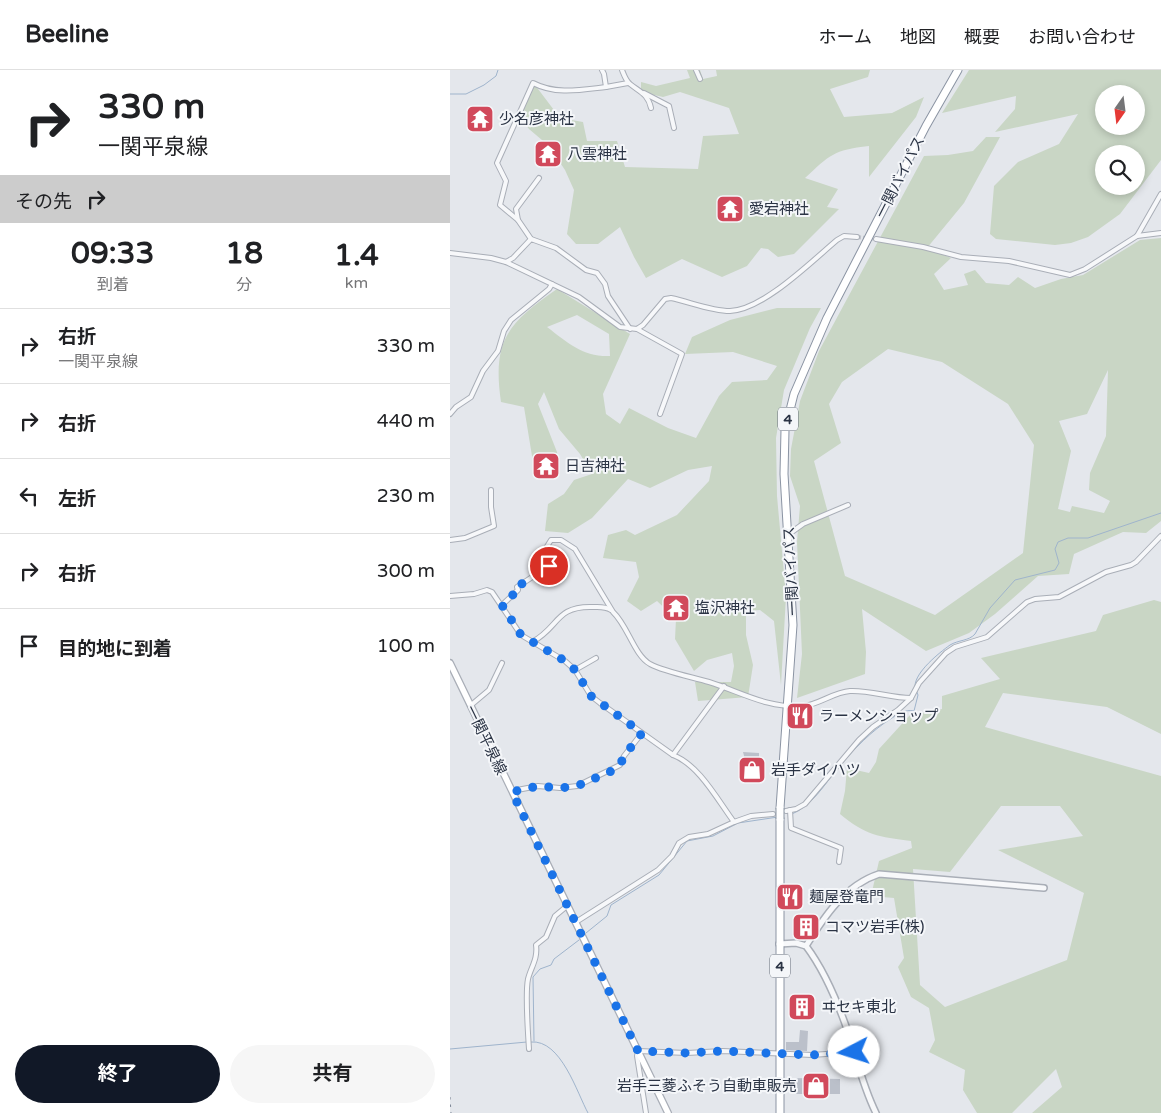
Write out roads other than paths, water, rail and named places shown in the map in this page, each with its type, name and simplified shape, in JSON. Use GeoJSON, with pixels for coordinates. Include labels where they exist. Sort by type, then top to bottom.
{"type":"FeatureCollection","features":[{"type":"Feature","properties":{"kind":"highway","name":"一関バイパス"},"geometry":{"type":"LineString","coordinates":[[780,1113],[780,819],[786,810],[788,706],[794,625],[783,452],[785,430],[794,394],[828,318],[926,126],[958,70]]}},
{"type":"Feature","properties":{"kind":"main road","name":"一関平泉線"},"geometry":{"type":"LineString","coordinates":[[450,663],[668,1113]]}},
{"type":"Feature","properties":{"kind":"street"},"geometry":{"type":"LineString","coordinates":[[602,70],[606,87]]}},
{"type":"Feature","properties":{"kind":"street"},"geometry":{"type":"LineString","coordinates":[[622,70],[628,83],[669,106],[674,128]]}},
{"type":"Feature","properties":{"kind":"street"},"geometry":{"type":"LineString","coordinates":[[696,70],[700,79]]}},
{"type":"Feature","properties":{"kind":"street"},"geometry":{"type":"LineString","coordinates":[[628,83],[559,91],[545,89],[533,83],[497,163],[506,181],[500,205],[518,220],[531,239],[556,248],[586,270],[597,273],[605,284],[608,296],[630,329]]}},
{"type":"Feature","properties":{"kind":"street"},"geometry":{"type":"LineString","coordinates":[[644,92],[650,101],[651,108]]}},
{"type":"Feature","properties":{"kind":"street"},"geometry":{"type":"LineString","coordinates":[[518,220],[516,209],[539,178]]}},
{"type":"Feature","properties":{"kind":"street"},"geometry":{"type":"LineString","coordinates":[[1137,236],[1161,194]]}},
{"type":"Feature","properties":{"kind":"street"},"geometry":{"type":"LineString","coordinates":[[876,239],[923,247],[961,257],[1009,261],[1065,275],[1085,270],[1137,236],[1161,233]]}},
{"type":"Feature","properties":{"kind":"street"},"geometry":{"type":"LineString","coordinates":[[450,253],[491,258],[506,262],[579,297],[620,327],[630,329],[643,325],[665,299],[670,298],[728,311],[746,308],[780,288],[837,240],[844,236],[857,236]]}},
{"type":"Feature","properties":{"kind":"street"},"geometry":{"type":"LineString","coordinates":[[506,262],[513,258],[531,239]]}},
{"type":"Feature","properties":{"kind":"street"},"geometry":{"type":"LineString","coordinates":[[450,414],[456,407],[471,397],[483,371],[498,351],[504,331],[511,320],[549,289],[552,284]]}},
{"type":"Feature","properties":{"kind":"street"},"geometry":{"type":"LineString","coordinates":[[637,328],[682,354],[660,414]]}},
{"type":"Feature","properties":{"kind":"street"},"geometry":{"type":"LineString","coordinates":[[450,540],[465,538],[494,526],[491,490]]}},
{"type":"Feature","properties":{"kind":"street"},"geometry":{"type":"LineString","coordinates":[[789,534],[802,524],[848,505]]}},
{"type":"Feature","properties":{"kind":"street"},"geometry":{"type":"LineString","coordinates":[[839,862],[840,848],[791,828],[786,810],[805,804],[859,740],[911,698],[918,685],[946,653],[955,647],[987,637],[1027,602],[1035,599],[1058,597],[1106,572],[1131,565],[1161,536]]}},
{"type":"Feature","properties":{"kind":"street"},"geometry":{"type":"LineString","coordinates":[[502,605],[518,590],[517,587],[549,566],[546,548],[554,539],[561,540],[575,550],[613,612]]}},
{"type":"Feature","properties":{"kind":"street"},"geometry":{"type":"LineString","coordinates":[[450,596],[474,594],[487,590],[492,592],[521,635],[565,661],[575,670],[591,696],[642,733],[683,759],[734,822]]}},
{"type":"Feature","properties":{"kind":"street"},"geometry":{"type":"LineString","coordinates":[[532,642],[540,638],[564,612],[578,606],[606,607],[622,620],[634,646],[650,664],[724,686],[752,699],[788,706],[805,706],[822,702],[843,692],[853,691],[911,698]]}},
{"type":"Feature","properties":{"kind":"street"},"geometry":{"type":"LineString","coordinates":[[575,670],[596,658]]}},
{"type":"Feature","properties":{"kind":"street"},"geometry":{"type":"LineString","coordinates":[[470,706],[490,690],[502,663]]}},
{"type":"Feature","properties":{"kind":"street"},"geometry":{"type":"LineString","coordinates":[[673,754],[724,686]]}},
{"type":"Feature","properties":{"kind":"street"},"geometry":{"type":"LineString","coordinates":[[512,792],[538,786],[560,788],[577,786],[614,770],[620,765],[624,756],[642,733]]}},
{"type":"Feature","properties":{"kind":"street"},"geometry":{"type":"LineString","coordinates":[[576,922],[658,870],[672,856],[679,843],[689,837],[714,832],[751,816],[773,814]]}},
{"type":"Feature","properties":{"kind":"street"},"geometry":{"type":"LineString","coordinates":[[806,946],[823,920],[844,895],[860,883],[880,874],[1044,888]]}},
{"type":"Feature","properties":{"kind":"street"},"geometry":{"type":"LineString","coordinates":[[529,1048],[528,979],[535,960],[536,945],[546,937],[555,916],[567,906]]}},
{"type":"Feature","properties":{"kind":"street"},"geometry":{"type":"LineString","coordinates":[[780,944],[796,943],[806,946],[816,960],[833,996],[854,1052],[866,1092],[876,1113]]}},
{"type":"Feature","properties":{"kind":"street"},"geometry":{"type":"LineString","coordinates":[[646,1113],[637,1056],[638,1051],[687,1053],[722,1051],[812,1055],[854,1052]]}},
{"type":"Feature","properties":{"kind":"waterway"},"geometry":{"type":"LineString","coordinates":[[450,94],[466,94],[484,85],[496,76],[498,70]]}},
{"type":"Feature","properties":{"kind":"waterway"},"geometry":{"type":"LineString","coordinates":[[915,686],[923,669],[934,658],[950,645],[970,638],[975,634],[990,608],[1015,580],[1055,570],[1059,563],[1055,549],[1058,542],[1068,538],[1088,538],[1161,513]]}},
{"type":"Feature","properties":{"kind":"waterway"},"geometry":{"type":"LineString","coordinates":[[792,814],[806,806],[857,747],[884,723],[900,714],[914,711],[918,695],[916,690]]}},
{"type":"Feature","properties":{"kind":"waterway"},"geometry":{"type":"LineString","coordinates":[[586,933],[607,916],[611,905],[659,875],[687,841],[713,836],[738,823],[778,817]]}},
{"type":"Feature","properties":{"kind":"waterway"},"geometry":{"type":"LineString","coordinates":[[534,1041],[533,977],[540,969],[551,965],[554,959],[579,940]]}},
{"type":"Feature","properties":{"kind":"waterway"},"geometry":{"type":"LineString","coordinates":[[450,1049],[527,1042]]}},
{"type":"Feature","properties":{"kind":"waterway"},"geometry":{"type":"LineString","coordinates":[[531,1042],[542,1043],[559,1058],[567,1069],[588,1113]]}},
{"type":"Feature","properties":{"kind":"tunnel"},"geometry":{"type":"LineString","coordinates":[[857,237],[876,239]]}},
{"type":"Feature","properties":{"kind":"railway"},"geometry":{"type":"LineString","coordinates":[[450,1097],[451,1113]]}},
{"type":"Feature","properties":{"kind":"place","name":"少名彦神社"},"geometry":{"type":"Point","coordinates":[480,119]}},
{"type":"Feature","properties":{"kind":"place","name":"八雲神社"},"geometry":{"type":"Point","coordinates":[548,154]}},
{"type":"Feature","properties":{"kind":"place","name":"愛宕神社"},"geometry":{"type":"Point","coordinates":[730,209]}},
{"type":"Feature","properties":{"kind":"place","name":"日吉神社"},"geometry":{"type":"Point","coordinates":[546,466]}},
{"type":"Feature","properties":{"kind":"place","name":"塩沢神社"},"geometry":{"type":"Point","coordinates":[676,608]}},
{"type":"Feature","properties":{"kind":"place","name":"ラーメンショップ"},"geometry":{"type":"Point","coordinates":[800,716]}},
{"type":"Feature","properties":{"kind":"place","name":"岩手ダイハツ"},"geometry":{"type":"Point","coordinates":[752,770]}},
{"type":"Feature","properties":{"kind":"place","name":"麺屋登竜門"},"geometry":{"type":"Point","coordinates":[790,897]}},
{"type":"Feature","properties":{"kind":"place","name":"コマツ岩手(株)"},"geometry":{"type":"Point","coordinates":[806,927]}},
{"type":"Feature","properties":{"kind":"place","name":"ヰセキ東北"},"geometry":{"type":"Point","coordinates":[802,1007]}},
{"type":"Feature","properties":{"kind":"place","name":"岩手三菱ふそう自動車販売"},"geometry":{"type":"Point","coordinates":[816,1086]}}]}
